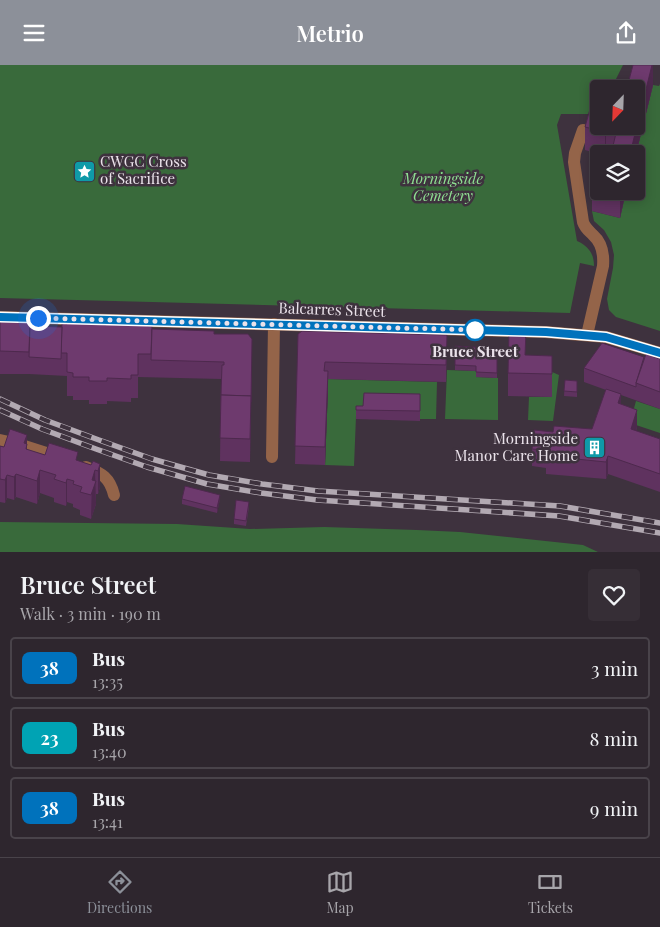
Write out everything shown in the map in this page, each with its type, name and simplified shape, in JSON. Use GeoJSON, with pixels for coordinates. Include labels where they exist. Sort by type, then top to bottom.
{"type":"FeatureCollection","features":[{"type":"Feature","properties":{"kind":"street"},"geometry":{"type":"LineString","coordinates":[[583,129],[574,162],[583,222],[586,228],[596,237],[604,256],[587,335]]}},
{"type":"Feature","properties":{"kind":"street","name":"Balcarres Street"},"geometry":{"type":"LineString","coordinates":[[0,317],[546,332],[614,339],[660,353]]}},
{"type":"Feature","properties":{"kind":"street"},"geometry":{"type":"LineString","coordinates":[[272,457],[274,324]]}},
{"type":"Feature","properties":{"kind":"street"},"geometry":{"type":"LineString","coordinates":[[0,440],[18,443],[89,468],[103,475],[111,483],[114,495]]}},
{"type":"Feature","properties":{"kind":"green space","name":"Morningside Cemetery"},"geometry":{"type":"Polygon","coordinates":[[[0,65],[623,65],[616,80],[590,80],[590,114],[561,114],[557,125],[577,241],[590,251],[594,266],[580,263],[570,313],[0,298],[0,65]]]}},
{"type":"Feature","properties":{"kind":"green space"},"geometry":{"type":"Polygon","coordinates":[[[660,84],[660,331],[616,317],[609,310],[607,299],[614,255],[611,242],[604,230],[594,221],[592,211],[620,218],[624,200],[645,200],[645,145],[638,145],[641,135],[645,135],[645,117],[653,85],[659,86],[660,84]]]}},
{"type":"Feature","properties":{"kind":"green space"},"geometry":{"type":"Polygon","coordinates":[[[447,370],[476,371],[476,377],[498,378],[498,420],[445,419],[447,370]]]}},
{"type":"Feature","properties":{"kind":"green space"},"geometry":{"type":"Polygon","coordinates":[[[552,372],[559,375],[553,421],[528,420],[529,397],[551,397],[552,372]]]}},
{"type":"Feature","properties":{"kind":"green space"},"geometry":{"type":"Polygon","coordinates":[[[325,379],[437,382],[436,419],[420,419],[420,404],[356,416],[354,466],[325,465],[328,389],[325,379]]]}},
{"type":"Feature","properties":{"kind":"green space"},"geometry":{"type":"Polygon","coordinates":[[[636,401],[660,409],[660,433],[630,423],[636,401]]]}},
{"type":"Feature","properties":{"kind":"green space"},"geometry":{"type":"Polygon","coordinates":[[[0,522],[177,524],[250,529],[324,527],[460,532],[583,545],[598,552],[0,552],[0,522]]]}},
{"type":"Feature","properties":{"kind":"building"},"geometry":{"type":"Polygon","coordinates":[[[633,65],[652,65],[645,93],[645,80],[629,80],[633,65]]]}},
{"type":"Feature","properties":{"kind":"building"},"geometry":{"type":"Polygon","coordinates":[[[590,109],[590,128],[585,127],[590,109]]]}},
{"type":"Feature","properties":{"kind":"building"},"geometry":{"type":"Polygon","coordinates":[[[616,135],[635,135],[632,145],[613,145],[616,135]]]}},
{"type":"Feature","properties":{"kind":"building"},"geometry":{"type":"Polygon","coordinates":[[[0,320],[30,321],[29,352],[0,351],[0,320]]]}},
{"type":"Feature","properties":{"kind":"building"},"geometry":{"type":"Polygon","coordinates":[[[67,321],[93,322],[93,324],[106,325],[106,322],[147,323],[147,326],[152,326],[151,354],[138,354],[138,375],[131,375],[131,379],[107,378],[107,381],[89,381],[89,377],[73,377],[73,373],[67,372],[67,353],[61,353],[62,323],[67,324],[67,321]]]}},
{"type":"Feature","properties":{"kind":"building"},"geometry":{"type":"Polygon","coordinates":[[[30,326],[62,327],[61,359],[29,357],[30,326]]]}},
{"type":"Feature","properties":{"kind":"building"},"geometry":{"type":"Polygon","coordinates":[[[152,329],[214,331],[214,334],[248,334],[252,339],[251,402],[251,396],[221,395],[222,365],[224,365],[224,362],[151,360],[152,329]]]}},
{"type":"Feature","properties":{"kind":"building"},"geometry":{"type":"Polygon","coordinates":[[[302,331],[447,335],[446,365],[325,362],[324,371],[328,371],[325,447],[295,446],[298,334],[302,331]]]}},
{"type":"Feature","properties":{"kind":"building"},"geometry":{"type":"Polygon","coordinates":[[[509,331],[526,331],[525,355],[552,356],[552,374],[508,373],[509,331]]]}},
{"type":"Feature","properties":{"kind":"building"},"geometry":{"type":"Polygon","coordinates":[[[602,343],[644,357],[636,387],[584,368],[602,343]]]}},
{"type":"Feature","properties":{"kind":"building"},"geometry":{"type":"Polygon","coordinates":[[[455,346],[489,348],[489,359],[497,359],[497,373],[476,372],[476,366],[455,365],[455,346]]]}},
{"type":"Feature","properties":{"kind":"building"},"geometry":{"type":"Polygon","coordinates":[[[646,354],[660,359],[660,392],[636,383],[646,354]]]}},
{"type":"Feature","properties":{"kind":"building"},"geometry":{"type":"Polygon","coordinates":[[[565,380],[577,381],[577,392],[564,391],[565,380]]]}},
{"type":"Feature","properties":{"kind":"building"},"geometry":{"type":"Polygon","coordinates":[[[606,389],[621,394],[618,403],[637,410],[631,429],[660,439],[660,474],[608,456],[606,462],[546,456],[546,450],[532,449],[534,430],[553,432],[554,426],[592,429],[606,389]]]}},
{"type":"Feature","properties":{"kind":"building"},"geometry":{"type":"Polygon","coordinates":[[[364,393],[420,394],[420,411],[356,410],[356,406],[363,406],[364,393]]]}},
{"type":"Feature","properties":{"kind":"building"},"geometry":{"type":"Polygon","coordinates":[[[221,395],[251,396],[250,439],[220,438],[221,395]]]}},
{"type":"Feature","properties":{"kind":"building"},"geometry":{"type":"Polygon","coordinates":[[[10,429],[27,435],[24,443],[27,444],[26,449],[45,455],[49,443],[78,452],[76,460],[91,465],[93,461],[100,464],[98,471],[95,470],[92,480],[96,481],[91,495],[80,492],[82,487],[73,484],[74,481],[67,479],[66,483],[54,479],[56,475],[40,470],[37,481],[16,474],[14,477],[7,475],[5,480],[0,479],[0,446],[4,447],[10,429]]]}},
{"type":"Feature","properties":{"kind":"building"},"geometry":{"type":"Polygon","coordinates":[[[185,486],[220,495],[217,508],[182,499],[185,486]]]}},
{"type":"Feature","properties":{"kind":"building"},"geometry":{"type":"Polygon","coordinates":[[[236,500],[249,502],[246,521],[234,519],[236,500]]]}},
{"type":"Feature","properties":{"kind":"railway"},"geometry":{"type":"LineString","coordinates":[[0,399],[45,420],[99,440],[152,459],[209,475],[318,491],[560,506],[660,523]]}},
{"type":"Feature","properties":{"kind":"railway"},"geometry":{"type":"LineString","coordinates":[[0,410],[42,429],[96,449],[147,467],[207,484],[317,500],[559,516],[660,533]]}},
{"type":"Feature","properties":{"kind":"bus line","name":"38"},"geometry":{"type":"LineString","coordinates":[[0,317],[546,332],[606,337],[660,353]]}},
{"type":"Feature","properties":{"kind":"place","name":"CWGC Cross of Sacrifice"},"geometry":{"type":"Point","coordinates":[84,171]}},
{"type":"Feature","properties":{"kind":"place","name":"Bruce Street"},"geometry":{"type":"Point","coordinates":[475,330]}},
{"type":"Feature","properties":{"kind":"place","name":"Morningside Manor Care Home"},"geometry":{"type":"Point","coordinates":[594,448]}},
{"type":"Feature","properties":{"kind":"route"},"geometry":{"type":"LineString","coordinates":[[38,318],[475,330]]}}]}
